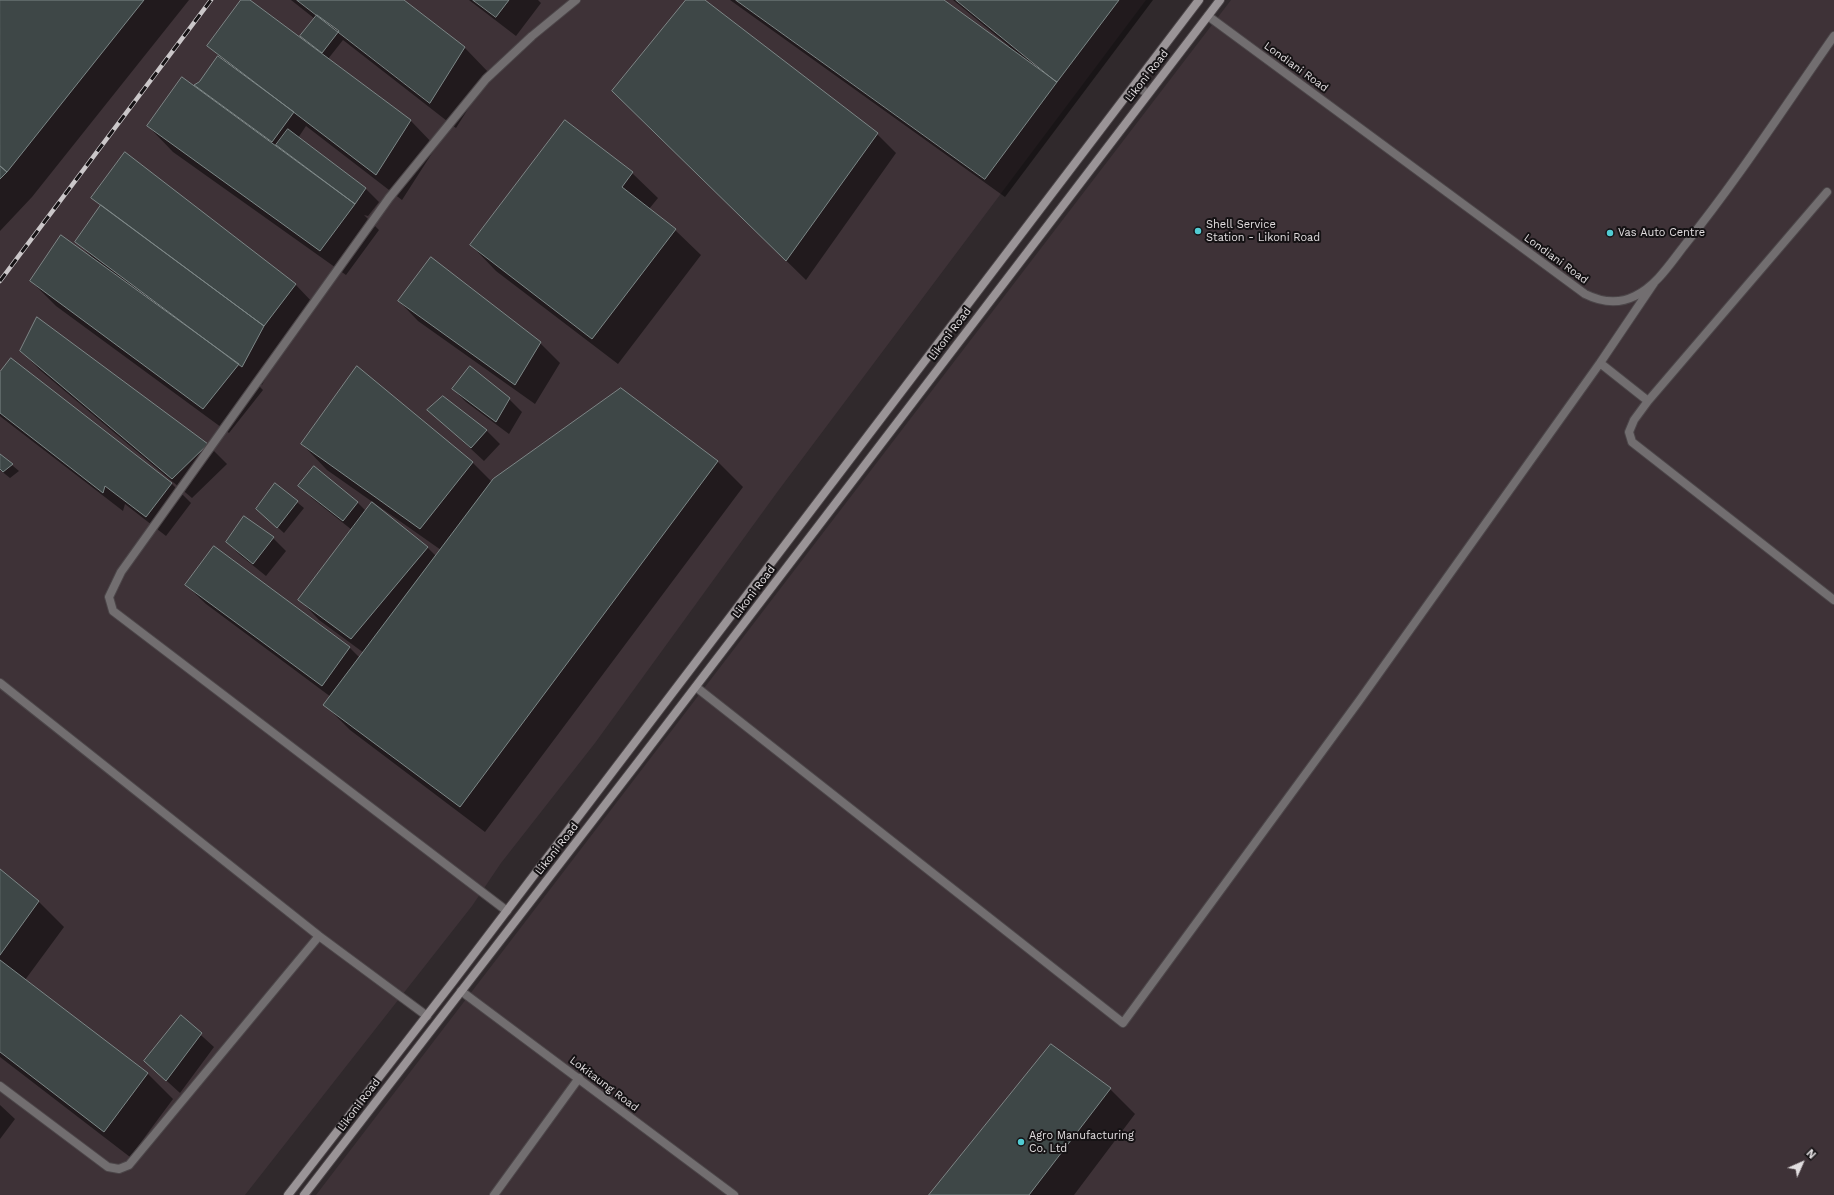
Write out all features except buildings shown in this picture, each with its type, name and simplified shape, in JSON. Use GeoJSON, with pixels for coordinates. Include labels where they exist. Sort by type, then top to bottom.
{"type":"FeatureCollection","features":[{"type":"Feature","properties":{"kind":"street","name":"Likoni Road"},"geometry":{"type":"LineString","coordinates":[[288,1195],[427,1016],[1199,0]]}},
{"type":"Feature","properties":{"kind":"street","name":"Likoni Road"},"geometry":{"type":"LineString","coordinates":[[304,1195],[696,687],[1220,0]]}},
{"type":"Feature","properties":{"kind":"street"},"geometry":{"type":"LineString","coordinates":[[684,677],[696,687]]}},
{"type":"Feature","properties":{"kind":"lane"},"geometry":{"type":"LineString","coordinates":[[507,911],[113,611],[109,597],[121,572],[389,198],[486,79],[532,36],[576,0]]}},
{"type":"Feature","properties":{"kind":"lane","name":"Londiani Road"},"geometry":{"type":"LineString","coordinates":[[1208,16],[1586,294],[1598,300],[1616,301],[1635,296],[1654,283],[1709,216],[1834,36]]}},
{"type":"Feature","properties":{"kind":"lane"},"geometry":{"type":"LineString","coordinates":[[1136,84],[1147,94]]}},
{"type":"Feature","properties":{"kind":"lane"},"geometry":{"type":"LineString","coordinates":[[1827,192],[1648,401],[1634,420],[1629,432],[1632,442],[1834,600]]}},
{"type":"Feature","properties":{"kind":"lane"},"geometry":{"type":"LineString","coordinates":[[696,687],[1123,1023],[1358,701],[1600,363],[1654,283]]}},
{"type":"Feature","properties":{"kind":"lane"},"geometry":{"type":"LineString","coordinates":[[1600,363],[1648,401]]}},
{"type":"Feature","properties":{"kind":"lane"},"geometry":{"type":"LineString","coordinates":[[0,683],[319,936],[427,1016]]}},
{"type":"Feature","properties":{"kind":"lane"},"geometry":{"type":"LineString","coordinates":[[0,1086],[108,1167],[118,1169],[129,1165],[319,936]]}},
{"type":"Feature","properties":{"kind":"lane","name":"Lokitaung Road"},"geometry":{"type":"LineString","coordinates":[[461,990],[734,1195]]}},
{"type":"Feature","properties":{"kind":"lane"},"geometry":{"type":"LineString","coordinates":[[494,1195],[579,1078]]}},
{"type":"Feature","properties":{"kind":"shaded area"},"geometry":{"type":"Polygon","coordinates":[[[0,0],[1146,0],[778,491],[595,743],[501,863],[472,906],[245,1195],[0,1195],[0,0]]]}},
{"type":"Feature","properties":{"kind":"shaded area"},"geometry":{"type":"Polygon","coordinates":[[[1231,0],[1834,0],[1834,1195],[316,1195],[1231,0]]]}},
{"type":"Feature","properties":{"kind":"railway"},"geometry":{"type":"LineString","coordinates":[[0,281],[211,0]]}},
{"type":"Feature","properties":{"kind":"place","name":"Shell Service Station - Likoni Road"},"geometry":{"type":"Point","coordinates":[1198,231]}},
{"type":"Feature","properties":{"kind":"place","name":"Vas Auto Centre"},"geometry":{"type":"Point","coordinates":[1610,233]}},
{"type":"Feature","properties":{"kind":"place","name":"Agro Manufacturing Co. Ltd"},"geometry":{"type":"Point","coordinates":[1021,1142]}}]}
